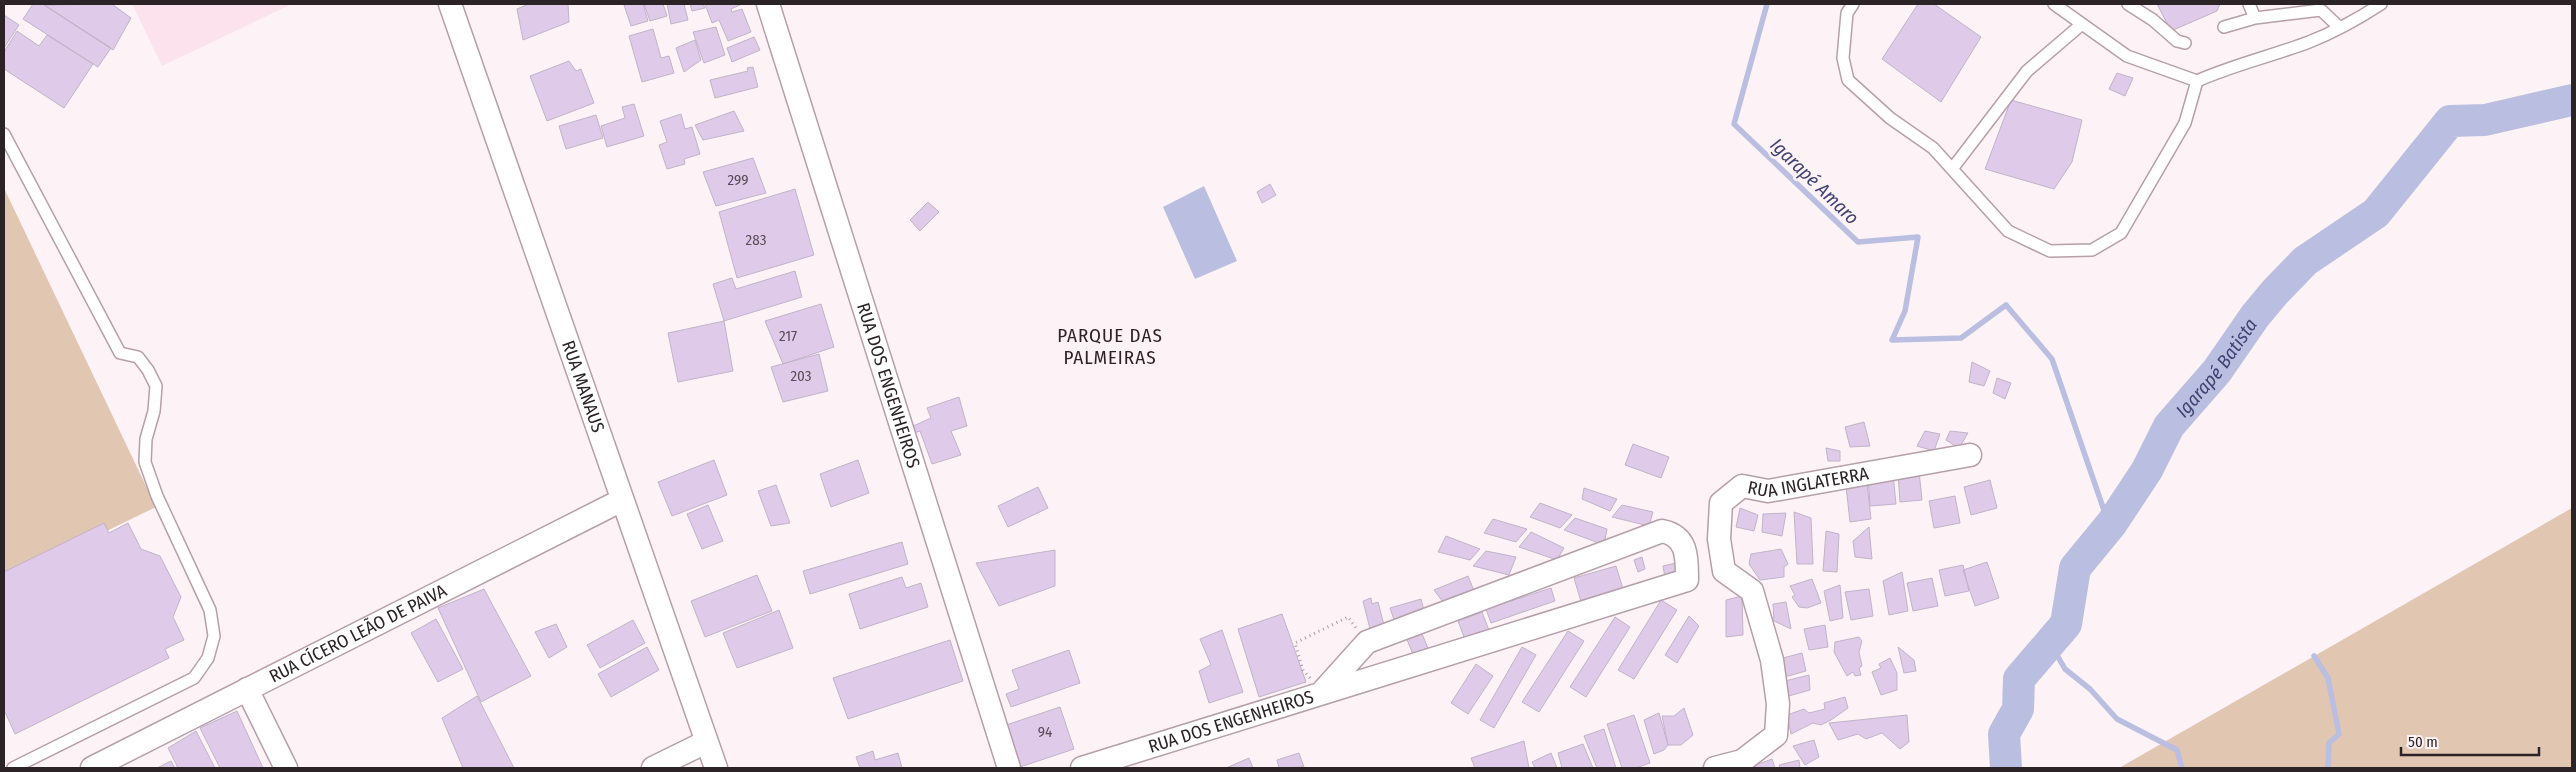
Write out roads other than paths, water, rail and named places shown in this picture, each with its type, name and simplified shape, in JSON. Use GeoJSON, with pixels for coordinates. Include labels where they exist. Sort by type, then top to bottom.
{"type":"FeatureCollection","features":[{"type":"Feature","properties":{"kind":"street","name":"RUA MANAUS"},"geometry":{"type":"LineString","coordinates":[[450,4],[716,768]]}},
{"type":"Feature","properties":{"kind":"street","name":"RUA DOS ENGENHEIROS"},"geometry":{"type":"LineString","coordinates":[[768,4],[1009,768]]}},
{"type":"Feature","properties":{"kind":"street","name":"RUA INGLATERRA"},"geometry":{"type":"LineString","coordinates":[[1715,768],[1742,761],[1776,735],[1778,704],[1772,660],[1752,591],[1724,571],[1719,539],[1721,503],[1742,486],[1768,491],[1970,455]]}},
{"type":"Feature","properties":{"kind":"street","name":"RUA CÍCERO LEÃO DE PAIVA"},"geometry":{"type":"LineString","coordinates":[[92,768],[622,500]]}},
{"type":"Feature","properties":{"kind":"street","name":"RUA DOS ENGENHEIROS"},"geometry":{"type":"LineString","coordinates":[[1082,768],[1687,580],[1687,555],[1677,537],[1662,531],[1367,642],[1322,692]]}},
{"type":"Feature","properties":{"kind":"street"},"geometry":{"type":"LineString","coordinates":[[246,689],[286,768]]}},
{"type":"Feature","properties":{"kind":"street"},"geometry":{"type":"LineString","coordinates":[[653,768],[706,742]]}},
{"type":"Feature","properties":{"kind":"lane"},"geometry":{"type":"LineString","coordinates":[[1853,4],[1847,13],[1842,58],[1848,80],[1890,118],[1934,148],[2008,231],[2050,251],[2092,250],[2121,234],[2185,123],[2196,81]]}},
{"type":"Feature","properties":{"kind":"lane"},"geometry":{"type":"LineString","coordinates":[[2054,4],[2127,56],[2196,81],[2229,67],[2309,42],[2340,28],[2381,4]]}},
{"type":"Feature","properties":{"kind":"lane"},"geometry":{"type":"LineString","coordinates":[[2128,4],[2154,20],[2177,41],[2185,43]]}},
{"type":"Feature","properties":{"kind":"lane"},"geometry":{"type":"LineString","coordinates":[[2249,4],[2255,18]]}},
{"type":"Feature","properties":{"kind":"lane"},"geometry":{"type":"LineString","coordinates":[[2224,28],[2255,18],[2321,10],[2340,28]]}},
{"type":"Feature","properties":{"kind":"lane"},"geometry":{"type":"LineString","coordinates":[[1952,169],[2027,71],[2082,24]]}},
{"type":"Feature","properties":{"kind":"lane"},"geometry":{"type":"LineString","coordinates":[[4,134],[120,353],[138,357],[148,370],[156,386],[154,411],[146,439],[145,462],[157,496],[210,610],[214,636],[208,658],[194,678],[13,768]]}},
{"type":"Feature","properties":{"kind":"water"},"geometry":{"type":"Polygon","coordinates":[[[1204,186],[1237,261],[1195,279],[1163,207],[1204,186]]]}},
{"type":"Feature","properties":{"kind":"waterway","name":"Igarapé Amaro"},"geometry":{"type":"LineString","coordinates":[[1767,4],[1734,124],[1858,242],[1918,237],[1905,311],[1892,340],[1961,338],[2006,305],[2052,359],[2109,525]]}},
{"type":"Feature","properties":{"kind":"waterway","name":"Igarapé Batista"},"geometry":{"type":"LineString","coordinates":[[2006,768],[2004,734],[2018,709],[2019,679],[2066,624],[2075,568],[2112,523],[2147,470],[2169,426],[2217,371],[2255,316],[2275,292],[2305,261],[2376,213],[2450,121],[2485,120],[2572,100]]}},
{"type":"Feature","properties":{"kind":"waterway"},"geometry":{"type":"LineString","coordinates":[[2050,643],[2065,669],[2090,689],[2117,719],[2177,750],[2182,768]]}},
{"type":"Feature","properties":{"kind":"waterway"},"geometry":{"type":"LineString","coordinates":[[2314,656],[2328,678],[2339,734],[2329,743],[2328,768]]}},
{"type":"Feature","properties":{"kind":"district","name":"PARQUE DAS PALMEIRAS"},"geometry":{"type":"Point","coordinates":[1110,346]}}]}
